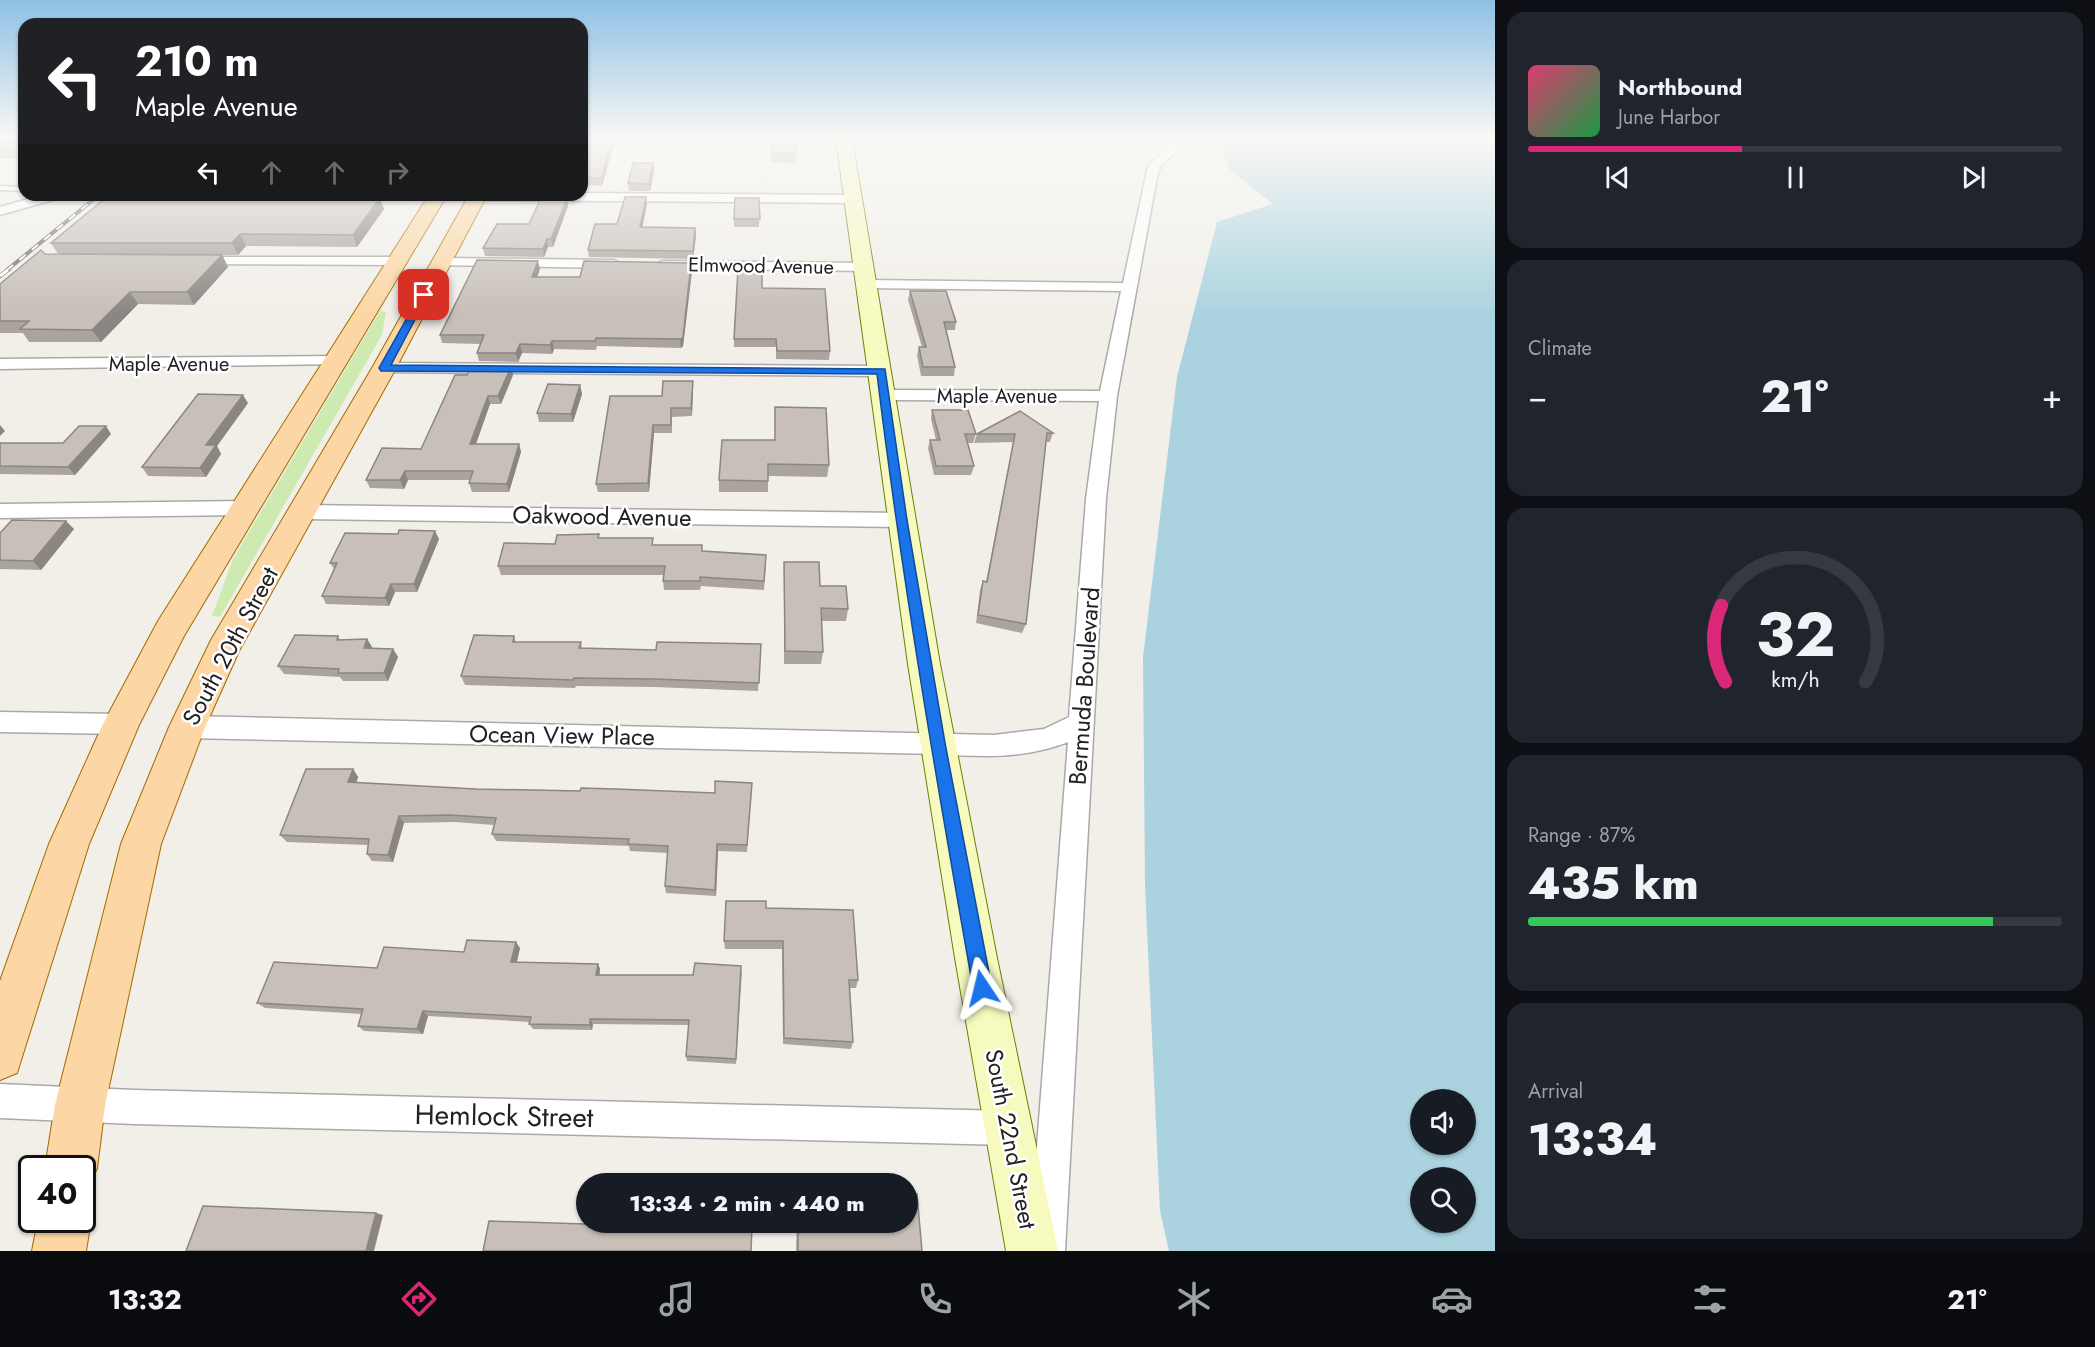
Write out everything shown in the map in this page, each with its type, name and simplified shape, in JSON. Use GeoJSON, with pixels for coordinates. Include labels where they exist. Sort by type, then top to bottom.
{"type":"FeatureCollection","features":[{"type":"Feature","properties":{"kind":"main road"},"geometry":{"type":"LineString","coordinates":[[0,1056],[30,956],[69,844],[121,724],[170,630],[338,361],[434,201]]}},
{"type":"Feature","properties":{"kind":"main road","name":"South 20th Street"},"geometry":{"type":"LineString","coordinates":[[73,1155],[80,1105],[141,844],[187,727],[223,649],[303,512],[475,201]]}},
{"type":"Feature","properties":{"kind":"main road"},"geometry":{"type":"LineString","coordinates":[[59,1251],[62,1233]]}},
{"type":"Feature","properties":{"kind":"street"},"geometry":{"type":"LineString","coordinates":[[650,197],[852,199]]}},
{"type":"Feature","properties":{"kind":"street","name":"Bermuda Boulevard"},"geometry":{"type":"LineString","coordinates":[[1047,1251],[1096,500],[1108,396],[1146,197]]}},
{"type":"Feature","properties":{"kind":"street","name":"South 22nd Street"},"geometry":{"type":"LineString","coordinates":[[852,199],[883,383],[901,520],[937,743],[1032,1251]]}},
{"type":"Feature","properties":{"kind":"street"},"geometry":{"type":"LineString","coordinates":[[0,212],[36,201]]}},
{"type":"Feature","properties":{"kind":"street"},"geometry":{"type":"LineString","coordinates":[[175,261],[398,261]]}},
{"type":"Feature","properties":{"kind":"street"},"geometry":{"type":"LineString","coordinates":[[442,262],[625,264]]}},
{"type":"Feature","properties":{"kind":"street","name":"Elmwood Avenue"},"geometry":{"type":"LineString","coordinates":[[649,264],[1129,287]]}},
{"type":"Feature","properties":{"kind":"street","name":"Maple Avenue"},"geometry":{"type":"LineString","coordinates":[[0,364],[338,361]]}},
{"type":"Feature","properties":{"kind":"street","name":"Maple Avenue"},"geometry":{"type":"LineString","coordinates":[[384,368],[883,383],[1108,396]]}},
{"type":"Feature","properties":{"kind":"street"},"geometry":{"type":"LineString","coordinates":[[0,511],[245,508]]}},
{"type":"Feature","properties":{"kind":"street","name":"Oakwood Avenue"},"geometry":{"type":"LineString","coordinates":[[303,512],[901,520]]}},
{"type":"Feature","properties":{"kind":"street"},"geometry":{"type":"LineString","coordinates":[[0,722],[121,724]]}},
{"type":"Feature","properties":{"kind":"street","name":"Ocean View Place"},"geometry":{"type":"LineString","coordinates":[[187,727],[937,743],[1019,747],[1062,736],[1081,723]]}},
{"type":"Feature","properties":{"kind":"street","name":"Hemlock Street"},"geometry":{"type":"LineString","coordinates":[[0,1101],[80,1105],[1008,1128]]}},
{"type":"Feature","properties":{"kind":"green space"},"geometry":{"type":"Polygon","coordinates":[[[380,311],[386,312],[382,335],[220,617],[212,616],[233,559],[380,311]]]}},
{"type":"Feature","properties":{"kind":"water"},"geometry":{"type":"Polygon","coordinates":[[[1265,197],[1495,197],[1495,1251],[1169,1251],[1160,1211],[1145,885],[1143,657],[1177,377],[1217,222],[1273,204],[1265,197]]]}},
{"type":"Feature","properties":{"kind":"building"},"geometry":{"type":"Polygon","coordinates":[[[625,197],[646,197],[640,227],[695,228],[693,251],[588,250],[595,224],[617,224],[625,197]]]}},
{"type":"Feature","properties":{"kind":"building"},"geometry":{"type":"Polygon","coordinates":[[[735,198],[759,198],[760,219],[734,219],[735,198]]]}},
{"type":"Feature","properties":{"kind":"building"},"geometry":{"type":"Polygon","coordinates":[[[102,201],[378,201],[353,235],[240,234],[232,243],[51,243],[102,201]]]}},
{"type":"Feature","properties":{"kind":"building"},"geometry":{"type":"Polygon","coordinates":[[[540,201],[566,201],[551,239],[547,239],[543,249],[483,248],[497,224],[529,224],[540,201]]]}},
{"type":"Feature","properties":{"kind":"building"},"geometry":{"type":"Polygon","coordinates":[[[41,250],[45,254],[222,255],[187,292],[130,292],[92,330],[20,329],[29,321],[0,321],[0,284],[41,250]]]}},
{"type":"Feature","properties":{"kind":"building"},"geometry":{"type":"Polygon","coordinates":[[[477,260],[538,261],[532,277],[580,277],[584,261],[691,263],[683,338],[596,338],[595,341],[552,341],[550,345],[520,344],[516,353],[477,353],[484,335],[440,335],[477,260]]]}},
{"type":"Feature","properties":{"kind":"building"},"geometry":{"type":"Polygon","coordinates":[[[738,269],[762,269],[762,288],[825,289],[830,351],[777,351],[776,339],[734,339],[738,269]]]}},
{"type":"Feature","properties":{"kind":"building"},"geometry":{"type":"Polygon","coordinates":[[[910,291],[946,291],[956,322],[944,322],[955,367],[923,367],[919,347],[926,347],[910,291]]]}},
{"type":"Feature","properties":{"kind":"building"},"geometry":{"type":"Polygon","coordinates":[[[471,367],[511,367],[498,396],[488,396],[470,444],[519,444],[507,484],[469,483],[473,471],[405,471],[400,480],[366,480],[382,448],[421,449],[455,375],[467,375],[471,367]]]}},
{"type":"Feature","properties":{"kind":"building"},"geometry":{"type":"Polygon","coordinates":[[[663,381],[693,381],[691,408],[671,408],[671,425],[653,425],[648,483],[596,484],[610,396],[662,396],[663,381]]]}},
{"type":"Feature","properties":{"kind":"building"},"geometry":{"type":"Polygon","coordinates":[[[548,384],[580,385],[571,414],[537,413],[548,384]]]}},
{"type":"Feature","properties":{"kind":"building"},"geometry":{"type":"Polygon","coordinates":[[[198,394],[243,395],[206,445],[216,445],[200,468],[142,467],[198,394]]]}},
{"type":"Feature","properties":{"kind":"building"},"geometry":{"type":"Polygon","coordinates":[[[775,407],[826,408],[829,465],[768,464],[768,481],[719,480],[722,440],[775,440],[775,407]]]}},
{"type":"Feature","properties":{"kind":"building"},"geometry":{"type":"Polygon","coordinates":[[[932,410],[968,410],[976,434],[965,434],[974,466],[936,466],[930,440],[940,440],[932,410]]]}},
{"type":"Feature","properties":{"kind":"building"},"geometry":{"type":"Polygon","coordinates":[[[1020,411],[1053,433],[1047,433],[1026,624],[978,615],[983,581],[987,582],[1015,434],[977,434],[1020,411]]]}},
{"type":"Feature","properties":{"kind":"building"},"geometry":{"type":"Polygon","coordinates":[[[79,426],[106,426],[68,467],[0,466],[0,443],[63,443],[79,426]]]}},
{"type":"Feature","properties":{"kind":"building"},"geometry":{"type":"Polygon","coordinates":[[[12,520],[66,521],[33,561],[0,560],[0,533],[12,520]]]}},
{"type":"Feature","properties":{"kind":"building"},"geometry":{"type":"Polygon","coordinates":[[[399,530],[435,531],[414,584],[391,584],[385,598],[322,596],[337,563],[330,563],[345,533],[398,534],[399,530]]]}},
{"type":"Feature","properties":{"kind":"building"},"geometry":{"type":"Polygon","coordinates":[[[599,534],[598,538],[653,538],[652,545],[702,545],[702,551],[766,555],[764,581],[700,577],[700,581],[663,581],[665,566],[498,566],[504,543],[555,544],[557,535],[599,534]]]}},
{"type":"Feature","properties":{"kind":"building"},"geometry":{"type":"Polygon","coordinates":[[[784,562],[819,562],[820,586],[846,586],[848,609],[821,608],[823,652],[785,651],[784,562]]]}},
{"type":"Feature","properties":{"kind":"building"},"geometry":{"type":"Polygon","coordinates":[[[295,635],[338,636],[337,640],[367,639],[364,648],[393,649],[384,673],[338,673],[339,669],[278,666],[295,635]]]}},
{"type":"Feature","properties":{"kind":"building"},"geometry":{"type":"Polygon","coordinates":[[[474,635],[514,636],[513,642],[581,642],[579,648],[656,650],[657,642],[761,644],[759,683],[461,676],[474,635]]]}},
{"type":"Feature","properties":{"kind":"building"},"geometry":{"type":"Polygon","coordinates":[[[306,769],[353,769],[348,782],[476,789],[580,791],[581,788],[715,793],[715,781],[752,783],[747,845],[717,844],[715,890],[665,886],[668,846],[628,844],[629,839],[492,834],[496,818],[450,815],[399,816],[388,855],[367,854],[369,839],[280,835],[306,769]]]}},
{"type":"Feature","properties":{"kind":"building"},"geometry":{"type":"Polygon","coordinates":[[[726,901],[766,901],[766,908],[853,910],[858,980],[849,980],[853,1042],[784,1038],[783,941],[724,941],[726,901]]]}},
{"type":"Feature","properties":{"kind":"building"},"geometry":{"type":"Polygon","coordinates":[[[467,940],[516,942],[511,962],[598,964],[596,975],[693,975],[695,963],[741,966],[736,1059],[686,1056],[689,1020],[590,1019],[590,1025],[529,1024],[531,1017],[423,1011],[417,1029],[358,1026],[363,1009],[257,1003],[274,962],[377,968],[384,947],[464,952],[467,940]]]}},
{"type":"Feature","properties":{"kind":"building"},"geometry":{"type":"Polygon","coordinates":[[[918,1205],[922,1251],[798,1251],[798,1233],[918,1233],[918,1205]]]}},
{"type":"Feature","properties":{"kind":"building"},"geometry":{"type":"Polygon","coordinates":[[[203,1206],[376,1213],[366,1251],[186,1251],[203,1206]]]}},
{"type":"Feature","properties":{"kind":"building"},"geometry":{"type":"Polygon","coordinates":[[[489,1221],[576,1224],[576,1233],[752,1233],[751,1251],[483,1251],[489,1221]]]}},
{"type":"Feature","properties":{"kind":"railway"},"geometry":{"type":"LineString","coordinates":[[7,270],[92,201]]}},
{"type":"Feature","properties":{"kind":"railway"},"geometry":{"type":"LineString","coordinates":[[0,276],[9,269]]}},
{"type":"Feature","properties":{"kind":"route"},"geometry":{"type":"LineString","coordinates":[[424,295],[384,368],[881,371],[901,520],[937,743],[982,988]]}}]}
